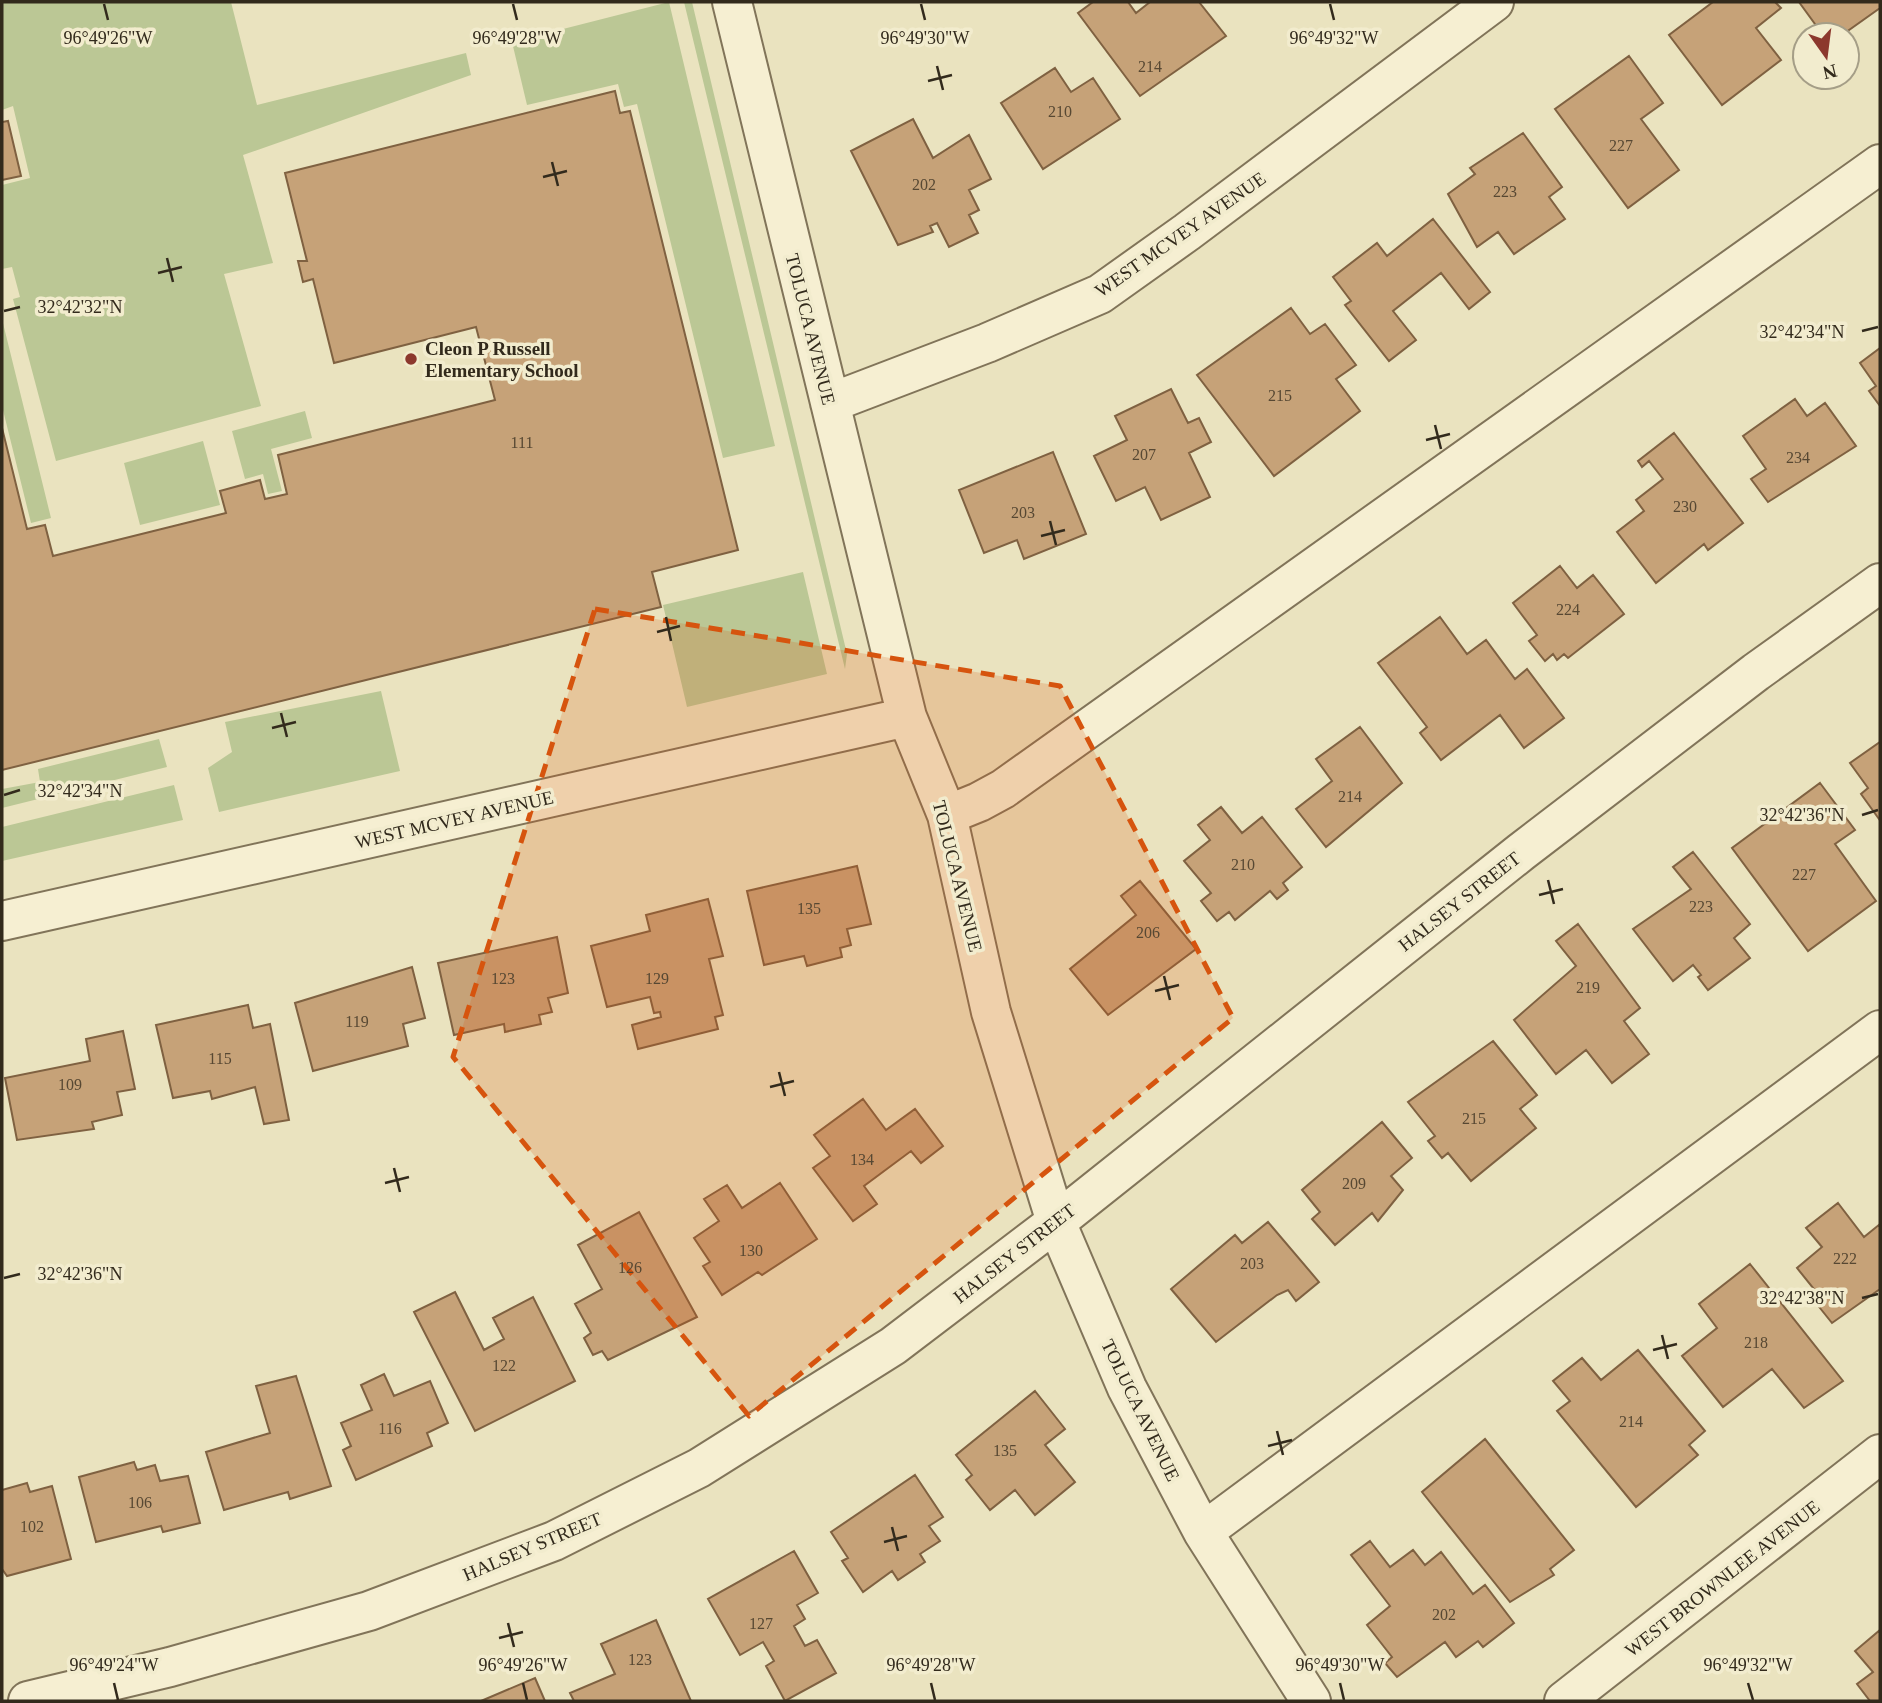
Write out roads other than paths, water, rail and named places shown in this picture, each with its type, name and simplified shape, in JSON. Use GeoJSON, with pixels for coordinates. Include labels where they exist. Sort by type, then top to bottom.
{"type":"FeatureCollection","features":[{"type":"Feature","properties":{"kind":"street","name":"TOLUCA AVENUE"},"geometry":{"type":"LineString","coordinates":[[732,2],[907,717],[947,815],[991,1012],[1056,1222],[1126,1388],[1203,1532],[1311,1701]]}},
{"type":"Feature","properties":{"kind":"street","name":"WEST MCVEY AVENUE"},"geometry":{"type":"LineString","coordinates":[[830,403],[987,343],[1100,294],[1494,2]]}},
{"type":"Feature","properties":{"kind":"street"},"geometry":{"type":"LineString","coordinates":[[947,815],[1003,789],[1880,164]]}},
{"type":"Feature","properties":{"kind":"street","name":"HALSEY STREET"},"geometry":{"type":"LineString","coordinates":[[28,1701],[170,1667],[369,1611],[554,1541],[699,1468],[893,1346],[1056,1222],[1521,852],[1756,672],[1880,583]]}},
{"type":"Feature","properties":{"kind":"street","name":"WEST MCVEY AVENUE"},"geometry":{"type":"LineString","coordinates":[[2,921],[907,717]]}},
{"type":"Feature","properties":{"kind":"street"},"geometry":{"type":"LineString","coordinates":[[1203,1532],[1880,1030]]}},
{"type":"Feature","properties":{"kind":"street","name":"WEST BROWNLEE AVENUE"},"geometry":{"type":"LineString","coordinates":[[1564,1701],[1880,1454]]}},
{"type":"Feature","properties":{"kind":"place","name":"Cleon P Russell Elementary School"},"geometry":{"type":"Point","coordinates":[411,359]}}]}
